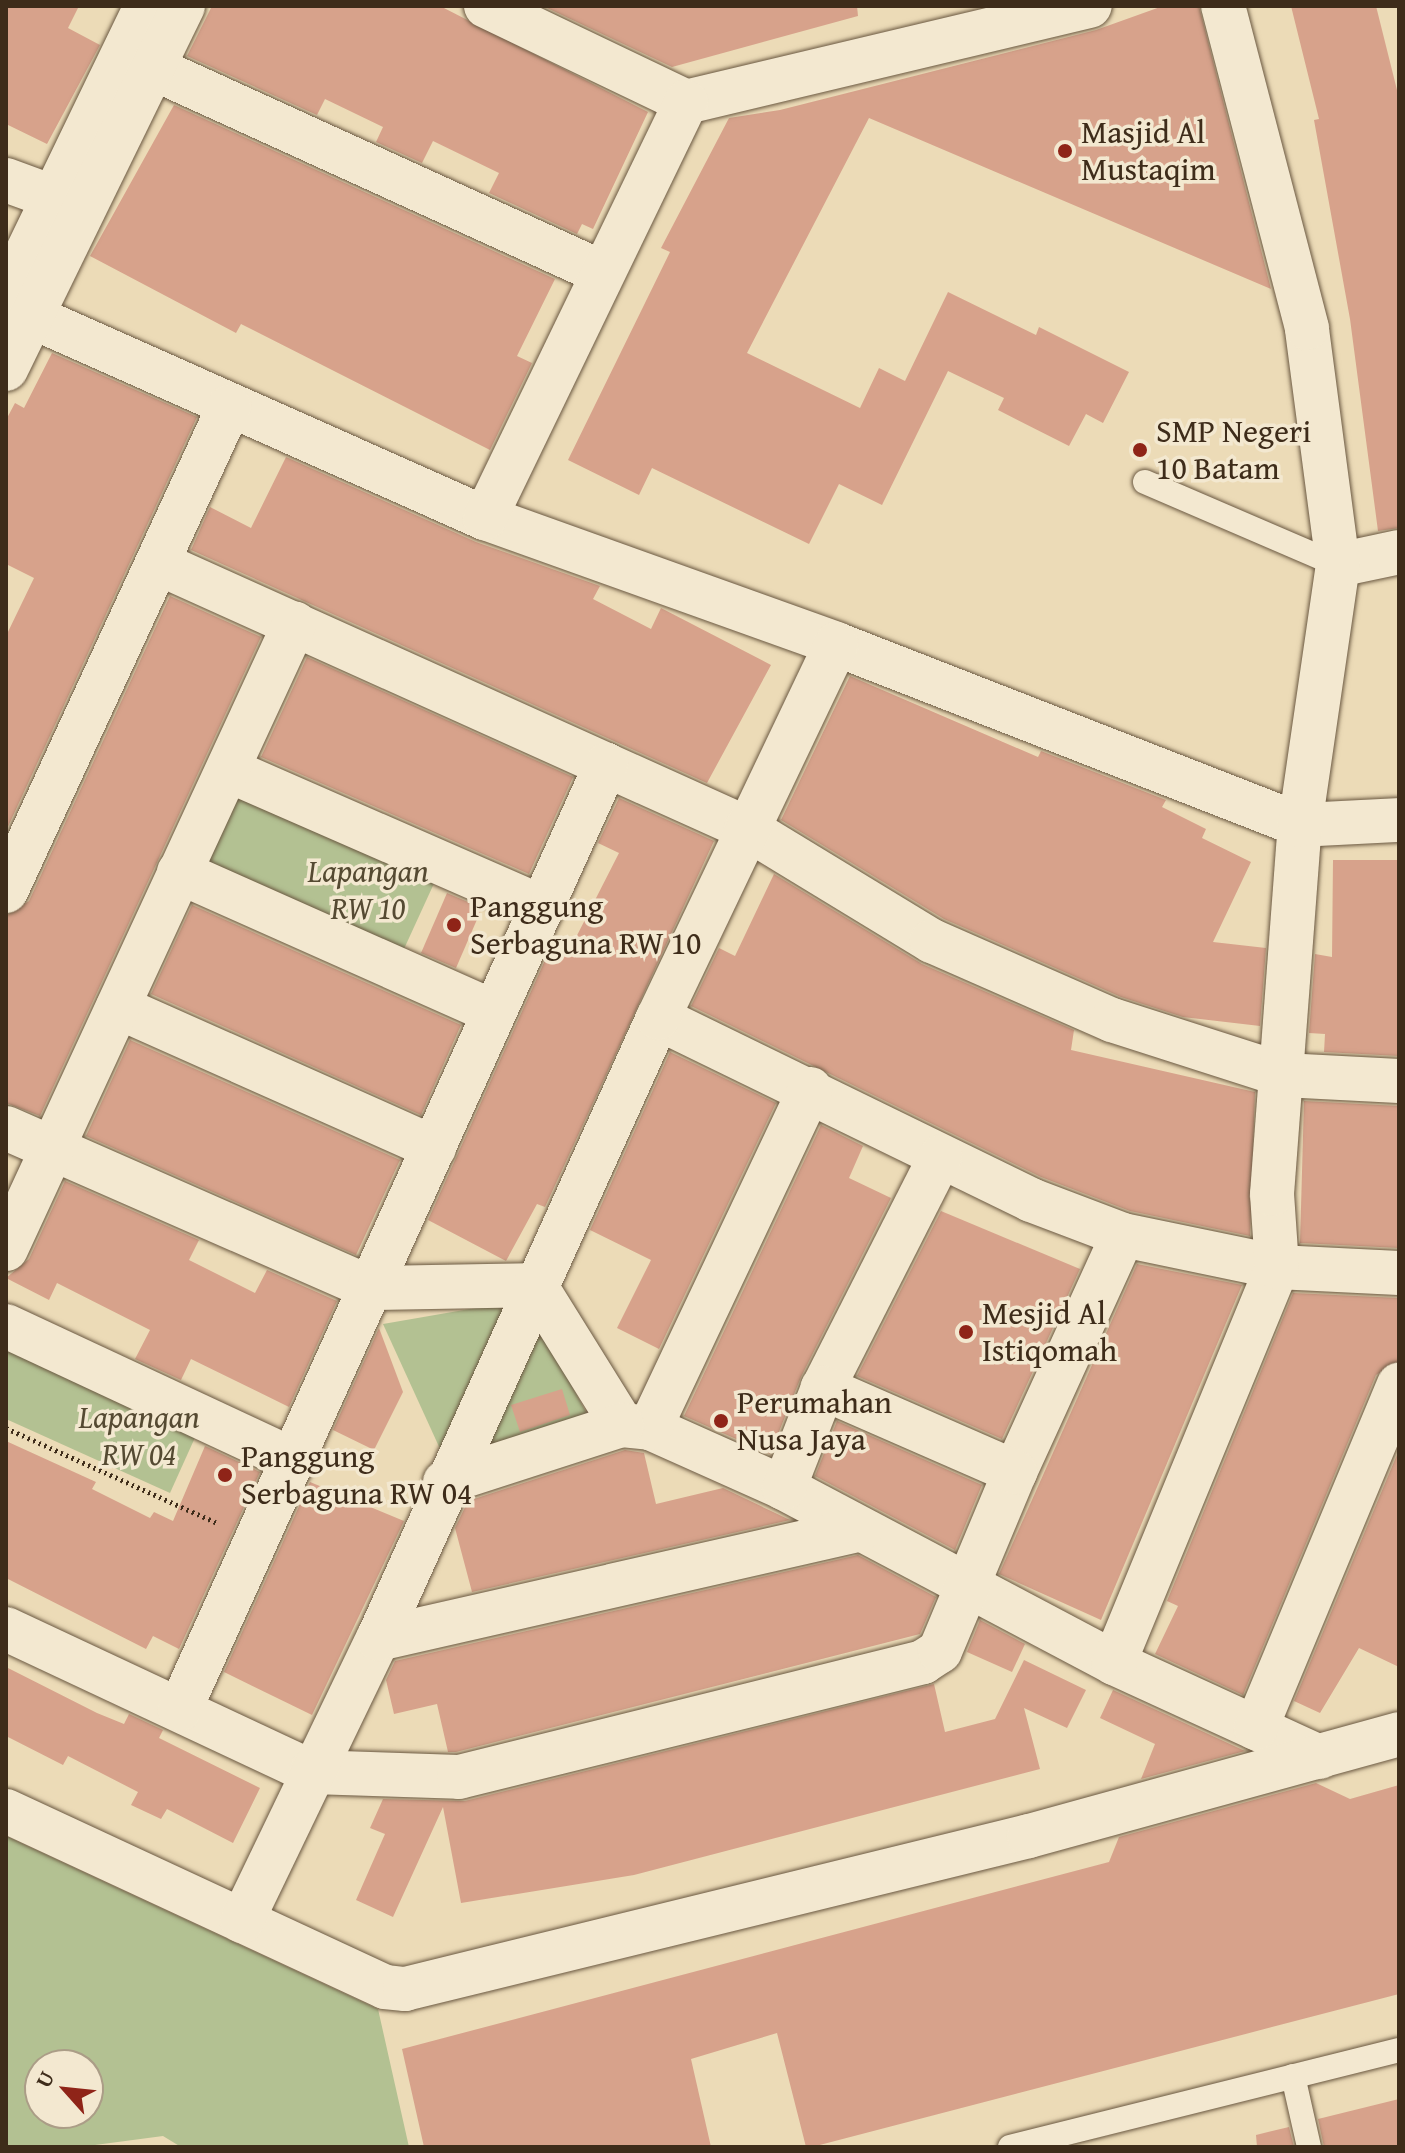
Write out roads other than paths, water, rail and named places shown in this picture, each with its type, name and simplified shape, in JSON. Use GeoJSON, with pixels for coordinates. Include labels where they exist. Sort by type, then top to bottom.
{"type":"FeatureCollection","features":[{"type":"Feature","properties":{"kind":"street"},"geometry":{"type":"LineString","coordinates":[[62,219],[146,6]]}},
{"type":"Feature","properties":{"kind":"street"},"geometry":{"type":"LineString","coordinates":[[6,369],[19,306],[62,219],[153,68],[183,6]]}},
{"type":"Feature","properties":{"kind":"street"},"geometry":{"type":"LineString","coordinates":[[486,6],[686,102],[971,22],[1090,6]]}},
{"type":"Feature","properties":{"kind":"street"},"geometry":{"type":"LineString","coordinates":[[1114,1663],[1277,1267],[1272,1194],[1300,825],[1338,565],[1307,328],[1223,6]]}},
{"type":"Feature","properties":{"kind":"street"},"geometry":{"type":"LineString","coordinates":[[153,68],[603,273]]}},
{"type":"Feature","properties":{"kind":"street"},"geometry":{"type":"LineString","coordinates":[[485,518],[686,102]]}},
{"type":"Feature","properties":{"kind":"street"},"geometry":{"type":"LineString","coordinates":[[6,180],[62,219]]}},
{"type":"Feature","properties":{"kind":"street"},"geometry":{"type":"LineString","coordinates":[[19,306],[229,407],[485,518],[836,644],[1300,825],[1399,820]]}},
{"type":"Feature","properties":{"kind":"street"},"geometry":{"type":"LineString","coordinates":[[6,891],[229,407]]}},
{"type":"Feature","properties":{"kind":"street"},"geometry":{"type":"LineString","coordinates":[[1338,565],[1399,552]]}},
{"type":"Feature","properties":{"kind":"street"},"geometry":{"type":"LineString","coordinates":[[158,563],[746,828],[932,941],[1112,1020],[1283,1075],[1399,1081]]}},
{"type":"Feature","properties":{"kind":"street"},"geometry":{"type":"LineString","coordinates":[[6,1249],[295,623]]}},
{"type":"Feature","properties":{"kind":"street"},"geometry":{"type":"LineString","coordinates":[[242,1921],[311,1772],[378,1639],[445,1482],[535,1285],[746,828],[836,644]]}},
{"type":"Feature","properties":{"kind":"street"},"geometry":{"type":"LineString","coordinates":[[180,1709],[606,765]]}},
{"type":"Feature","properties":{"kind":"street"},"geometry":{"type":"LineString","coordinates":[[228,770],[542,907]]}},
{"type":"Feature","properties":{"kind":"street"},"geometry":{"type":"LineString","coordinates":[[179,872],[493,1012]]}},
{"type":"Feature","properties":{"kind":"street"},"geometry":{"type":"LineString","coordinates":[[118,1007],[434,1148]]}},
{"type":"Feature","properties":{"kind":"street"},"geometry":{"type":"LineString","coordinates":[[658,1018],[810,1089],[940,1157],[1123,1235],[1277,1267],[1399,1273]]}},
{"type":"Feature","properties":{"kind":"street"},"geometry":{"type":"LineString","coordinates":[[445,1482],[636,1426],[810,1089]]}},
{"type":"Feature","properties":{"kind":"street"},"geometry":{"type":"LineString","coordinates":[[6,1128],[370,1288],[535,1285]]}},
{"type":"Feature","properties":{"kind":"street"},"geometry":{"type":"LineString","coordinates":[[784,1488],[823,1388],[940,1157]]}},
{"type":"Feature","properties":{"kind":"street"},"geometry":{"type":"LineString","coordinates":[[6,1629],[311,1772],[459,1777],[923,1662],[940,1651],[1015,1472],[1123,1235]]}},
{"type":"Feature","properties":{"kind":"street"},"geometry":{"type":"LineString","coordinates":[[535,1285],[636,1426],[784,1488],[1114,1663],[1319,1757]]}},
{"type":"Feature","properties":{"kind":"street"},"geometry":{"type":"LineString","coordinates":[[6,1326],[294,1460]]}},
{"type":"Feature","properties":{"kind":"street"},"geometry":{"type":"LineString","coordinates":[[1256,1728],[1399,1385]]}},
{"type":"Feature","properties":{"kind":"street"},"geometry":{"type":"LineString","coordinates":[[823,1388],[1015,1472]]}},
{"type":"Feature","properties":{"kind":"street"},"geometry":{"type":"LineString","coordinates":[[378,1639],[861,1529]]}},
{"type":"Feature","properties":{"kind":"street"},"geometry":{"type":"LineString","coordinates":[[6,1811],[385,1987],[405,1989],[1029,1836],[1399,1734]]}},
{"type":"Feature","properties":{"kind":"lane"},"geometry":{"type":"LineString","coordinates":[[1145,482],[1338,565]]}},
{"type":"Feature","properties":{"kind":"lane"},"geometry":{"type":"LineString","coordinates":[[1010,2147],[1399,2050]]}},
{"type":"Feature","properties":{"kind":"lane"},"geometry":{"type":"LineString","coordinates":[[1293,2076],[1309,2147]]}},
{"type":"Feature","properties":{"kind":"place","name":"Masjid Al Mustaqim"},"geometry":{"type":"Point","coordinates":[1065,151]}},
{"type":"Feature","properties":{"kind":"place","name":"SMP Negeri 10 Batam"},"geometry":{"type":"Point","coordinates":[1140,450]}},
{"type":"Feature","properties":{"kind":"place","name":"Panggung Serbaguna RW 10"},"geometry":{"type":"Point","coordinates":[454,925]}},
{"type":"Feature","properties":{"kind":"place","name":"Mesjid Al Istiqomah"},"geometry":{"type":"Point","coordinates":[966,1332]}},
{"type":"Feature","properties":{"kind":"place","name":"Perumahan Nusa Jaya"},"geometry":{"type":"Point","coordinates":[721,1421]}},
{"type":"Feature","properties":{"kind":"place","name":"Panggung Serbaguna RW 04"},"geometry":{"type":"Point","coordinates":[225,1475]}},
{"type":"Feature","properties":{"kind":"park label","name":"Lapangan RW 10"},"geometry":{"type":"Point","coordinates":[368,890]}},
{"type":"Feature","properties":{"kind":"park label","name":"Lapangan RW 04"},"geometry":{"type":"Point","coordinates":[139,1436]}}]}
